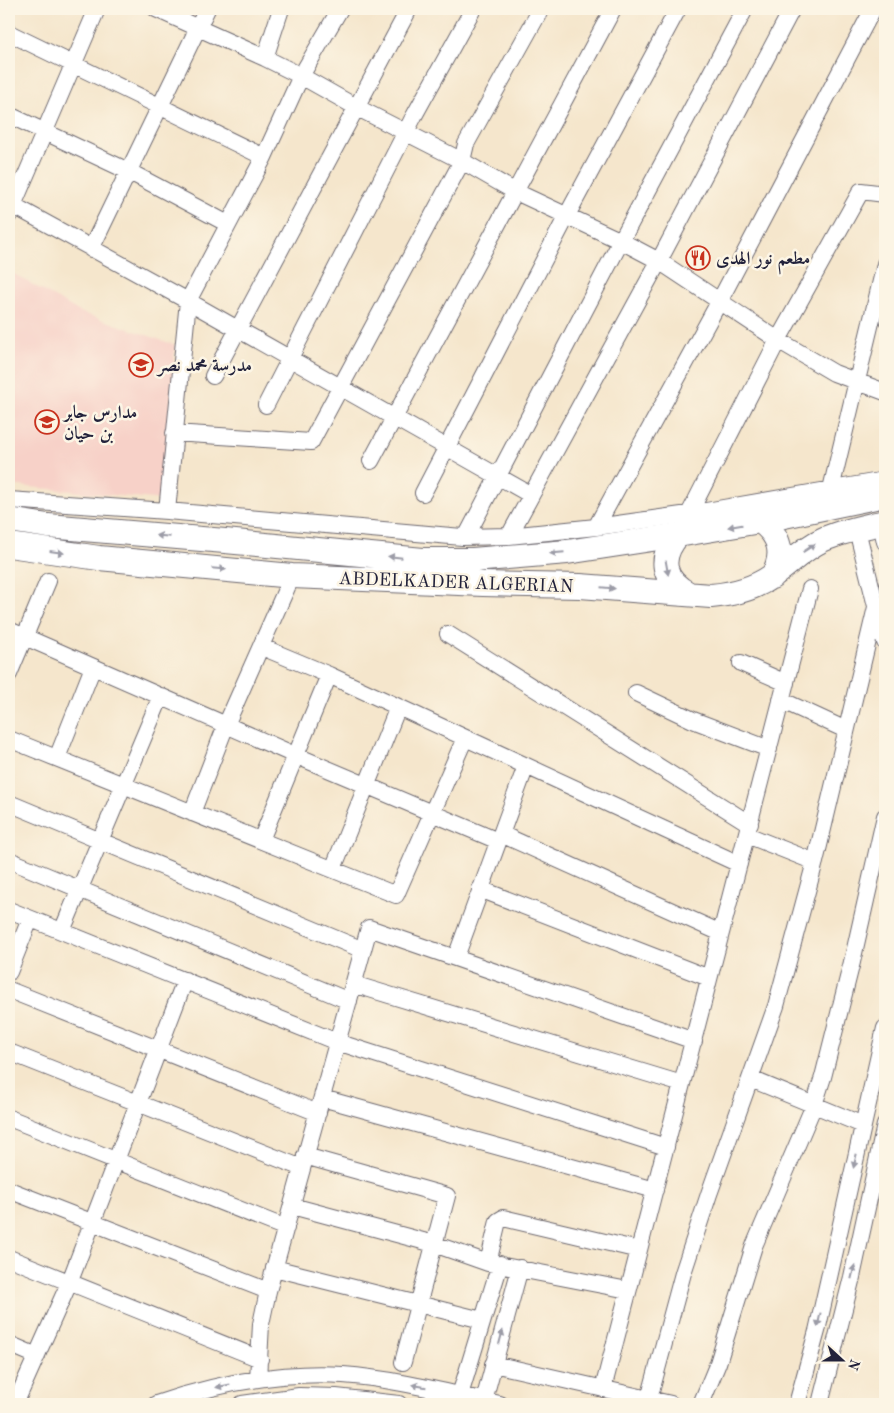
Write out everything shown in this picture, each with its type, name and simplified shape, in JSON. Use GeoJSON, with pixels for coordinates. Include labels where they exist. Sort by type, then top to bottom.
{"type":"FeatureCollection","features":[{"type":"Feature","properties":{"kind":"highway","name":"ABDELKADER ALGERIAN"},"geometry":{"type":"LineString","coordinates":[[9,520],[48,526],[423,560],[473,560],[567,552],[684,524],[760,521],[885,495]]}},
{"type":"Feature","properties":{"kind":"highway"},"geometry":{"type":"LineString","coordinates":[[760,521],[769,527],[779,546],[780,557],[778,567],[772,577]]}},
{"type":"Feature","properties":{"kind":"highway"},"geometry":{"type":"LineString","coordinates":[[684,524],[670,544],[666,556],[666,568],[670,579],[678,588],[689,594]]}},
{"type":"Feature","properties":{"kind":"highway","name":"ABDELKADER ALGERIAN"},"geometry":{"type":"LineString","coordinates":[[9,545],[99,558],[292,576],[580,586],[711,596],[732,594],[753,587],[772,577],[808,548],[823,539],[857,530],[884,529]]}},
{"type":"Feature","properties":{"kind":"street"},"geometry":{"type":"LineString","coordinates":[[97,9],[10,208],[188,301],[290,360],[499,475],[531,495]]}},
{"type":"Feature","properties":{"kind":"street"},"geometry":{"type":"LineString","coordinates":[[156,9],[265,58],[462,161],[514,191],[621,241],[659,261],[778,340],[834,373],[885,392]]}},
{"type":"Feature","properties":{"kind":"street"},"geometry":{"type":"LineString","coordinates":[[91,249],[207,9]]}},
{"type":"Feature","properties":{"kind":"street"},"geometry":{"type":"LineString","coordinates":[[265,58],[281,9]]}},
{"type":"Feature","properties":{"kind":"street"},"geometry":{"type":"LineString","coordinates":[[167,511],[188,301],[264,156],[301,76],[340,9]]}},
{"type":"Feature","properties":{"kind":"street"},"geometry":{"type":"LineString","coordinates":[[213,376],[408,9]]}},
{"type":"Feature","properties":{"kind":"street"},"geometry":{"type":"LineString","coordinates":[[266,405],[406,133],[474,9]]}},
{"type":"Feature","properties":{"kind":"street"},"geometry":{"type":"LineString","coordinates":[[174,433],[311,442],[462,161],[466,144],[541,9]]}},
{"type":"Feature","properties":{"kind":"street"},"geometry":{"type":"LineString","coordinates":[[371,461],[613,9]]}},
{"type":"Feature","properties":{"kind":"street"},"geometry":{"type":"LineString","coordinates":[[423,493],[567,215],[678,9]]}},
{"type":"Feature","properties":{"kind":"street"},"geometry":{"type":"LineString","coordinates":[[466,537],[745,9]]}},
{"type":"Feature","properties":{"kind":"street"},"geometry":{"type":"LineString","coordinates":[[509,536],[659,261],[792,9]]}},
{"type":"Feature","properties":{"kind":"street"},"geometry":{"type":"LineString","coordinates":[[596,527],[719,302],[874,9]]}},
{"type":"Feature","properties":{"kind":"street"},"geometry":{"type":"LineString","coordinates":[[9,33],[264,156]]}},
{"type":"Feature","properties":{"kind":"street"},"geometry":{"type":"LineString","coordinates":[[9,115],[128,171],[228,224]]}},
{"type":"Feature","properties":{"kind":"street"},"geometry":{"type":"LineString","coordinates":[[684,524],[778,340],[861,190],[885,194]]}},
{"type":"Feature","properties":{"kind":"street"},"geometry":{"type":"LineString","coordinates":[[831,489],[885,264]]}},
{"type":"Feature","properties":{"kind":"street"},"geometry":{"type":"LineString","coordinates":[[9,500],[167,511],[466,537],[509,536],[596,527],[684,524],[831,489],[885,480]]}},
{"type":"Feature","properties":{"kind":"street"},"geometry":{"type":"LineString","coordinates":[[857,530],[885,642]]}},
{"type":"Feature","properties":{"kind":"street"},"geometry":{"type":"LineString","coordinates":[[192,813],[226,726],[292,576]]}},
{"type":"Feature","properties":{"kind":"street"},"geometry":{"type":"LineString","coordinates":[[9,674],[48,581]]}},
{"type":"Feature","properties":{"kind":"street"},"geometry":{"type":"LineString","coordinates":[[603,1389],[810,589]]}},
{"type":"Feature","properties":{"kind":"street"},"geometry":{"type":"LineString","coordinates":[[649,1400],[683,1273],[776,1006],[815,862],[876,606]]}},
{"type":"Feature","properties":{"kind":"street"},"geometry":{"type":"LineString","coordinates":[[9,630],[226,726],[433,813],[500,838],[721,933]]}},
{"type":"Feature","properties":{"kind":"street"},"geometry":{"type":"LineString","coordinates":[[448,634],[748,829],[815,862]]}},
{"type":"Feature","properties":{"kind":"street"},"geometry":{"type":"LineString","coordinates":[[262,647],[329,675],[739,864]]}},
{"type":"Feature","properties":{"kind":"street"},"geometry":{"type":"LineString","coordinates":[[741,663],[786,683]]}},
{"type":"Feature","properties":{"kind":"street"},"geometry":{"type":"LineString","coordinates":[[57,758],[94,666]]}},
{"type":"Feature","properties":{"kind":"street"},"geometry":{"type":"LineString","coordinates":[[261,840],[329,675]]}},
{"type":"Feature","properties":{"kind":"street"},"geometry":{"type":"LineString","coordinates":[[636,693],[693,720],[769,748]]}},
{"type":"Feature","properties":{"kind":"street"},"geometry":{"type":"LineString","coordinates":[[62,931],[161,696]]}},
{"type":"Feature","properties":{"kind":"street"},"geometry":{"type":"LineString","coordinates":[[782,700],[846,730]]}},
{"type":"Feature","properties":{"kind":"street"},"geometry":{"type":"LineString","coordinates":[[333,869],[398,707]]}},
{"type":"Feature","properties":{"kind":"street"},"geometry":{"type":"LineString","coordinates":[[9,739],[396,895],[466,738]]}},
{"type":"Feature","properties":{"kind":"street"},"geometry":{"type":"LineString","coordinates":[[456,957],[526,766]]}},
{"type":"Feature","properties":{"kind":"street"},"geometry":{"type":"LineString","coordinates":[[9,803],[363,950]]}},
{"type":"Feature","properties":{"kind":"street"},"geometry":{"type":"LineString","coordinates":[[701,1404],[718,1363],[754,1246],[824,1077],[885,816]]}},
{"type":"Feature","properties":{"kind":"street"},"geometry":{"type":"LineString","coordinates":[[9,860],[349,1001]]}},
{"type":"Feature","properties":{"kind":"street"},"geometry":{"type":"LineString","coordinates":[[480,889],[709,978]]}},
{"type":"Feature","properties":{"kind":"street"},"geometry":{"type":"LineString","coordinates":[[9,910],[338,1042],[666,1147]]}},
{"type":"Feature","properties":{"kind":"street"},"geometry":{"type":"LineString","coordinates":[[9,972],[30,919]]}},
{"type":"Feature","properties":{"kind":"street"},"geometry":{"type":"LineString","coordinates":[[258,1379],[262,1324],[268,1291],[369,928],[694,1041]]}},
{"type":"Feature","properties":{"kind":"street"},"geometry":{"type":"LineString","coordinates":[[15,1404],[70,1281],[185,980]]}},
{"type":"Feature","properties":{"kind":"street"},"geometry":{"type":"LineString","coordinates":[[353,984],[682,1084]]}},
{"type":"Feature","properties":{"kind":"street"},"geometry":{"type":"LineString","coordinates":[[9,990],[158,1049],[320,1105],[655,1190]]}},
{"type":"Feature","properties":{"kind":"street"},"geometry":{"type":"LineString","coordinates":[[797,1404],[817,1330],[885,1028]]}},
{"type":"Feature","properties":{"kind":"street"},"geometry":{"type":"LineString","coordinates":[[9,1052],[138,1103],[304,1162],[447,1196],[403,1362]]}},
{"type":"Feature","properties":{"kind":"street"},"geometry":{"type":"LineString","coordinates":[[751,1079],[863,1125]]}},
{"type":"Feature","properties":{"kind":"street"},"geometry":{"type":"LineString","coordinates":[[9,1118],[286,1228]]}},
{"type":"Feature","properties":{"kind":"street"},"geometry":{"type":"LineString","coordinates":[[820,1404],[866,1212],[878,1187],[885,1125]]}},
{"type":"Feature","properties":{"kind":"street"},"geometry":{"type":"LineString","coordinates":[[9,1190],[268,1291]]}},
{"type":"Feature","properties":{"kind":"street"},"geometry":{"type":"LineString","coordinates":[[292,1206],[434,1244],[494,1264],[628,1290]]}},
{"type":"Feature","properties":{"kind":"street"},"geometry":{"type":"LineString","coordinates":[[844,1208],[866,1212]]}},
{"type":"Feature","properties":{"kind":"street"},"geometry":{"type":"LineString","coordinates":[[460,1395],[482,1320],[494,1264],[498,1221],[503,1218],[509,1218],[639,1250]]}},
{"type":"Feature","properties":{"kind":"street"},"geometry":{"type":"LineString","coordinates":[[9,1258],[260,1359]]}},
{"type":"Feature","properties":{"kind":"street"},"geometry":{"type":"LineString","coordinates":[[274,1268],[482,1320]]}},
{"type":"Feature","properties":{"kind":"street"},"geometry":{"type":"LineString","coordinates":[[484,1402],[520,1268]]}},
{"type":"Feature","properties":{"kind":"street"},"geometry":{"type":"LineString","coordinates":[[9,1344],[37,1356]]}},
{"type":"Feature","properties":{"kind":"street"},"geometry":{"type":"LineString","coordinates":[[493,1364],[671,1404]]}},
{"type":"Feature","properties":{"kind":"street"},"geometry":{"type":"LineString","coordinates":[[156,1404],[222,1385],[258,1379],[308,1375],[342,1375],[380,1380],[500,1404]]}},
{"type":"Feature","properties":{"kind":"street"},"geometry":{"type":"LineString","coordinates":[[242,1404],[299,1396],[336,1396],[399,1404]]}},
{"type":"Feature","properties":{"kind":"shaded area"},"geometry":{"type":"Polygon","coordinates":[[[9,271],[80,312],[175,345],[163,500],[9,485],[9,271]]]}},
{"type":"Feature","properties":{"kind":"place","name":"مطعم نور الهدى"},"geometry":{"type":"Point","coordinates":[698,258]}},
{"type":"Feature","properties":{"kind":"place","name":"مدرسة محمد نصر"},"geometry":{"type":"Point","coordinates":[141,365]}},
{"type":"Feature","properties":{"kind":"place","name":"مدارس جابر بن حيان"},"geometry":{"type":"Point","coordinates":[47,422]}}]}
